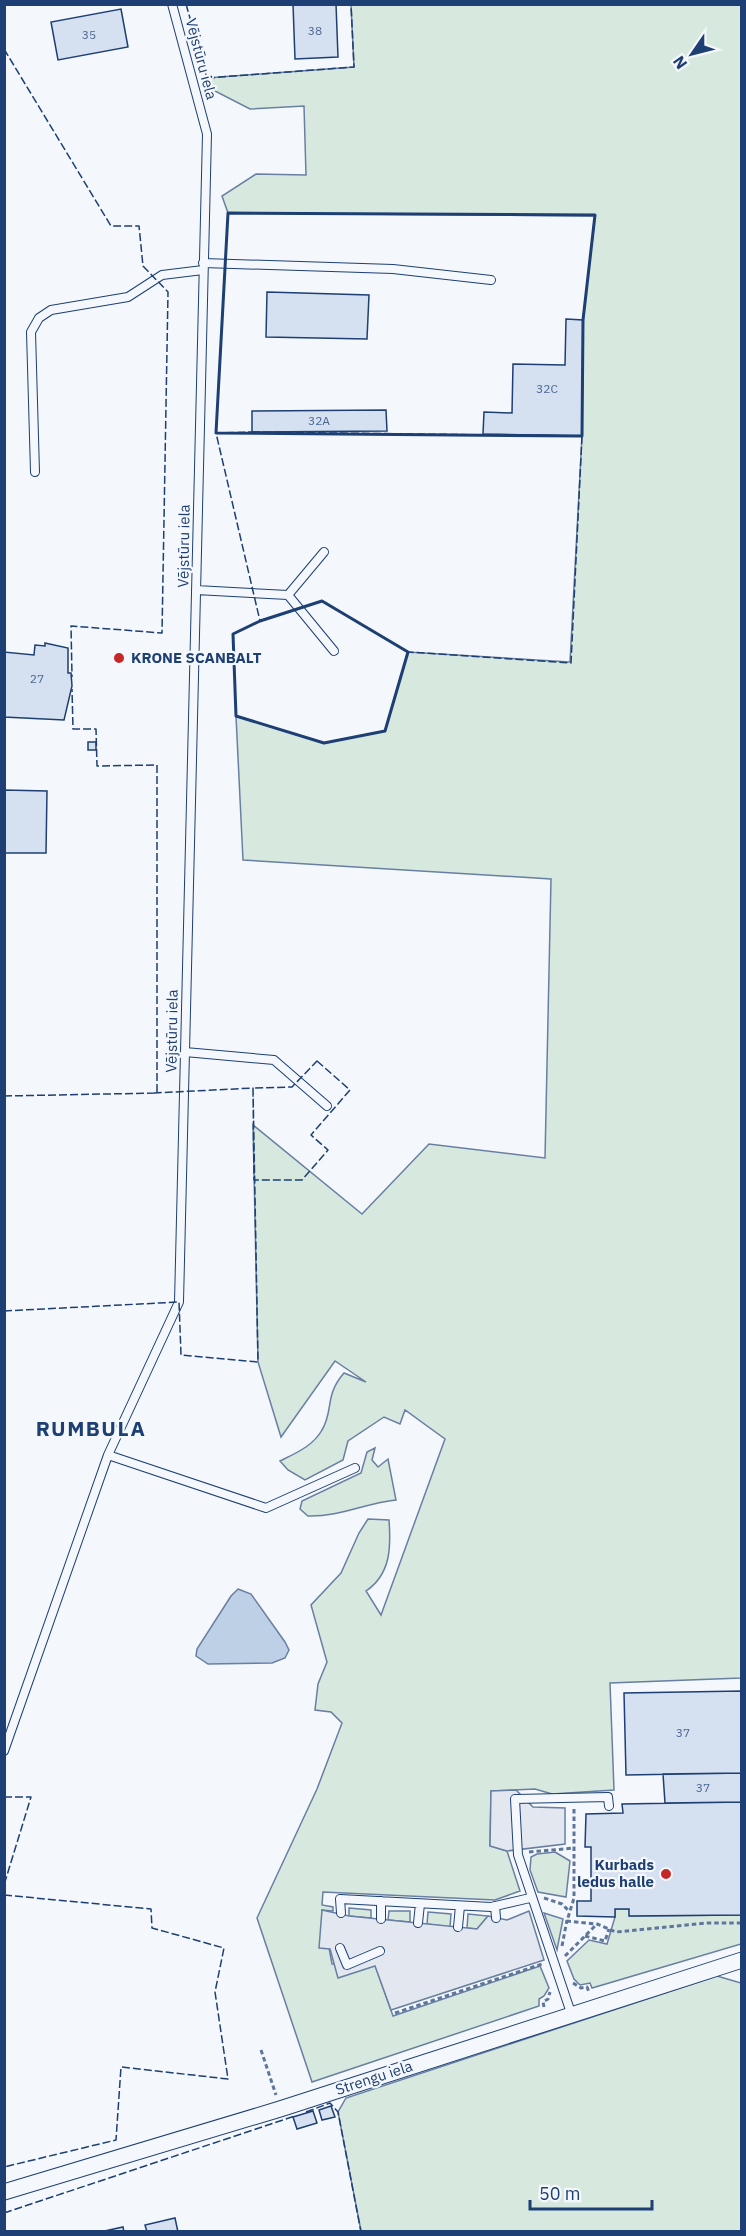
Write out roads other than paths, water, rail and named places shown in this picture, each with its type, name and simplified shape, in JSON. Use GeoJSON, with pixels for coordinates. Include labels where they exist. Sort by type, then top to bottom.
{"type":"FeatureCollection","features":[{"type":"Feature","properties":{"kind":"street","name":"Strengu iela"},"geometry":{"type":"LineString","coordinates":[[4,2192],[280,2109],[571,2013],[741,1960]]}},
{"type":"Feature","properties":{"kind":"lane","name":"Vējstūru iela"},"geometry":{"type":"LineString","coordinates":[[4,1751],[108,1455],[178,1302],[207,134],[172,4]]}},
{"type":"Feature","properties":{"kind":"lane"},"geometry":{"type":"LineString","coordinates":[[35,472],[31,333],[39,318],[51,310],[133,296],[162,275],[203,266],[393,269],[491,280]]}},
{"type":"Feature","properties":{"kind":"lane"},"geometry":{"type":"LineString","coordinates":[[288,595],[324,552]]}},
{"type":"Feature","properties":{"kind":"lane"},"geometry":{"type":"LineString","coordinates":[[196,590],[288,595],[334,651]]}},
{"type":"Feature","properties":{"kind":"lane"},"geometry":{"type":"LineString","coordinates":[[185,1052],[274,1060],[327,1106]]}},
{"type":"Feature","properties":{"kind":"lane"},"geometry":{"type":"LineString","coordinates":[[108,1455],[266,1508],[355,1468]]}},
{"type":"Feature","properties":{"kind":"lane"},"geometry":{"type":"LineString","coordinates":[[571,2013],[530,1898],[518,1855],[515,1799],[608,1797],[609,1806]]}},
{"type":"Feature","properties":{"kind":"lane"},"geometry":{"type":"LineString","coordinates":[[340,1913],[340,1899],[495,1906],[530,1898]]}},
{"type":"Feature","properties":{"kind":"lane"},"geometry":{"type":"LineString","coordinates":[[381,1902],[381,1919]]}},
{"type":"Feature","properties":{"kind":"lane"},"geometry":{"type":"LineString","coordinates":[[418,1923],[420,1904]]}},
{"type":"Feature","properties":{"kind":"lane"},"geometry":{"type":"LineString","coordinates":[[458,1927],[460,1906]]}},
{"type":"Feature","properties":{"kind":"lane"},"geometry":{"type":"LineString","coordinates":[[495,1906],[496,1918]]}},
{"type":"Feature","properties":{"kind":"lane"},"geometry":{"type":"LineString","coordinates":[[340,1948],[347,1965],[380,1951]]}},
{"type":"Feature","properties":{"kind":"water"},"geometry":{"type":"Polygon","coordinates":[[[238,1589],[251,1594],[285,1642],[289,1650],[285,1658],[272,1663],[208,1664],[196,1656],[197,1649],[231,1596],[238,1589]]]}},
{"type":"Feature","properties":{"kind":"place","name":"KRONE SCANBALT"},"geometry":{"type":"Point","coordinates":[119,658]}},
{"type":"Feature","properties":{"kind":"place","name":"Kurbads ledus halle"},"geometry":{"type":"Point","coordinates":[666,1874]}},
{"type":"Feature","properties":{"kind":"district","name":"RUMBULA"},"geometry":{"type":"Point","coordinates":[91,1429]}}]}
